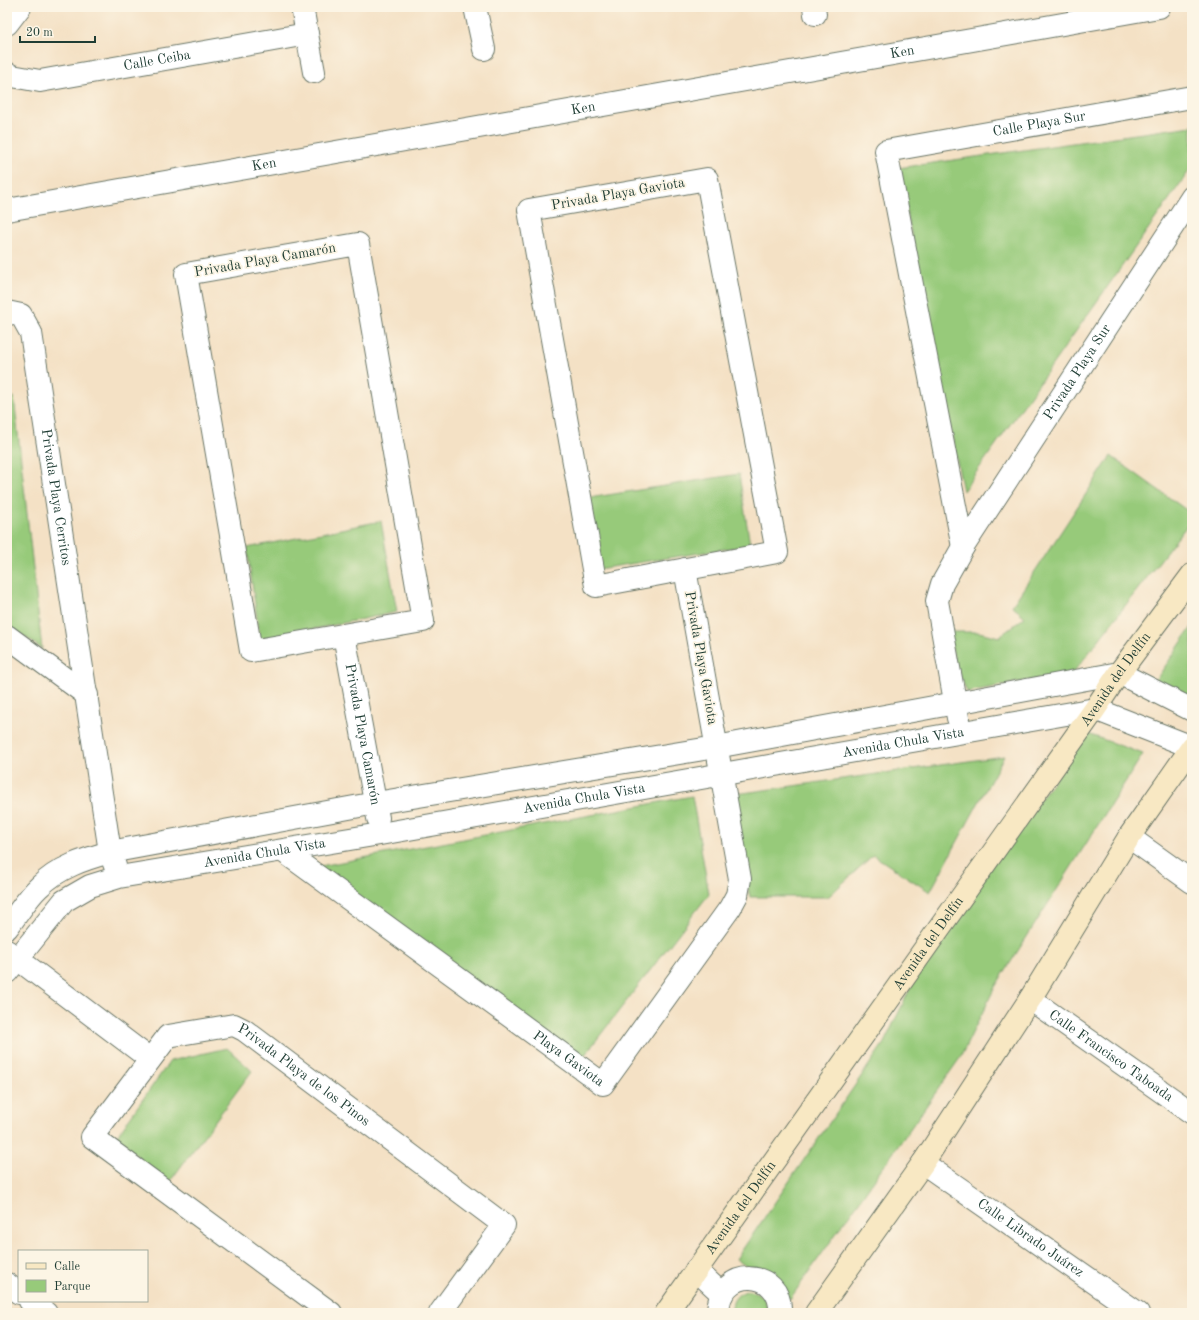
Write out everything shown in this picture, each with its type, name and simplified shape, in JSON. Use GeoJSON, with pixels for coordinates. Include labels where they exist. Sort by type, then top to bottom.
{"type":"FeatureCollection","features":[{"type":"Feature","properties":{"kind":"street"},"geometry":{"type":"LineString","coordinates":[[7,24],[20,7]]}},
{"type":"Feature","properties":{"kind":"street"},"geometry":{"type":"LineString","coordinates":[[302,7],[314,72]]}},
{"type":"Feature","properties":{"kind":"street"},"geometry":{"type":"LineString","coordinates":[[476,7],[484,49]]}},
{"type":"Feature","properties":{"kind":"street","name":"Ken"},"geometry":{"type":"LineString","coordinates":[[7,210],[1159,7]]}},
{"type":"Feature","properties":{"kind":"street","name":"Calle Ceiba"},"geometry":{"type":"LineString","coordinates":[[7,73],[12,76],[40,81],[306,34]]}},
{"type":"Feature","properties":{"kind":"street","name":"Calle Playa Sur"},"geometry":{"type":"LineString","coordinates":[[963,547],[886,151],[1192,97]]}},
{"type":"Feature","properties":{"kind":"street","name":"Privada Playa Gaviota"},"geometry":{"type":"LineString","coordinates":[[707,179],[777,552],[686,569],[596,586],[529,210],[707,179]]}},
{"type":"Feature","properties":{"kind":"street","name":"Privada Playa Sur"},"geometry":{"type":"LineString","coordinates":[[961,733],[937,601],[942,584],[963,547],[1192,197]]}},
{"type":"Feature","properties":{"kind":"street","name":"Privada Playa Camarón"},"geometry":{"type":"LineString","coordinates":[[358,244],[423,621],[344,634],[251,651],[186,274],[358,244]]}},
{"type":"Feature","properties":{"kind":"street","name":"Privada Playa Cerritos"},"geometry":{"type":"LineString","coordinates":[[7,312],[21,315],[31,333],[110,852],[119,877]]}},
{"type":"Feature","properties":{"kind":"street","name":"Privada Playa Gaviota"},"geometry":{"type":"LineString","coordinates":[[686,569],[716,746]]}},
{"type":"Feature","properties":{"kind":"street","name":"Avenida del Delfín"},"geometry":{"type":"LineString","coordinates":[[666,1313],[1095,709],[1119,673],[1192,575]]}},
{"type":"Feature","properties":{"kind":"street","name":"Privada Playa Camarón"},"geometry":{"type":"LineString","coordinates":[[344,634],[376,803],[380,834]]}},
{"type":"Feature","properties":{"kind":"street"},"geometry":{"type":"LineString","coordinates":[[7,636],[87,695]]}},
{"type":"Feature","properties":{"kind":"street"},"geometry":{"type":"LineString","coordinates":[[1119,673],[1192,710]]}},
{"type":"Feature","properties":{"kind":"street","name":"Avenida Chula Vista"},"geometry":{"type":"LineString","coordinates":[[7,928],[39,887],[61,870],[86,858],[110,852],[376,803],[716,746],[1119,673]]}},
{"type":"Feature","properties":{"kind":"street"},"geometry":{"type":"LineString","coordinates":[[816,1313],[923,1163],[1030,999],[1128,837],[1192,747],[1095,709]]}},
{"type":"Feature","properties":{"kind":"street","name":"Avenida Chula Vista"},"geometry":{"type":"LineString","coordinates":[[10,961],[64,901],[90,886],[119,877],[283,851],[1095,709]]}},
{"type":"Feature","properties":{"kind":"street","name":"Playa Gaviota"},"geometry":{"type":"LineString","coordinates":[[283,851],[603,1084],[730,908],[737,895],[740,879],[716,746]]}},
{"type":"Feature","properties":{"kind":"street"},"geometry":{"type":"LineString","coordinates":[[1128,837],[1192,882]]}},
{"type":"Feature","properties":{"kind":"street"},"geometry":{"type":"LineString","coordinates":[[10,961],[150,1059]]}},
{"type":"Feature","properties":{"kind":"street","name":"Calle Francisco Taboada"},"geometry":{"type":"LineString","coordinates":[[1030,999],[1192,1113]]}},
{"type":"Feature","properties":{"kind":"street","name":"Privada Playa de los Pinos"},"geometry":{"type":"LineString","coordinates":[[331,1313],[92,1137],[168,1036],[234,1025],[251,1035],[504,1225],[440,1313]]}},
{"type":"Feature","properties":{"kind":"street","name":"Calle Librado Juárez"},"geometry":{"type":"LineString","coordinates":[[923,1163],[1138,1313]]}},
{"type":"Feature","properties":{"kind":"street"},"geometry":{"type":"LineString","coordinates":[[696,1270],[720,1304]]}},
{"type":"Feature","properties":{"kind":"street"},"geometry":{"type":"LineString","coordinates":[[720,1304],[728,1286],[737,1280],[747,1278],[758,1279],[775,1291],[779,1301],[780,1313]]}},
{"type":"Feature","properties":{"kind":"street"},"geometry":{"type":"LineString","coordinates":[[7,1284],[18,1292]]}},
{"type":"Feature","properties":{"kind":"street"},"geometry":{"type":"LineString","coordinates":[[31,1302],[46,1313]]}},
{"type":"Feature","properties":{"kind":"green space"},"geometry":{"type":"Polygon","coordinates":[[[1192,126],[1192,167],[963,491],[898,168],[1192,126]]]}},
{"type":"Feature","properties":{"kind":"green space"},"geometry":{"type":"Polygon","coordinates":[[[14,397],[42,649],[7,624],[7,399],[14,397]]]}},
{"type":"Feature","properties":{"kind":"green space"},"geometry":{"type":"Polygon","coordinates":[[[1111,456],[1192,514],[1192,519],[1074,672],[967,692],[956,666],[948,632],[979,632],[999,637],[1025,617],[1012,606],[1111,456]]]}},
{"type":"Feature","properties":{"kind":"green space"},"geometry":{"type":"Polygon","coordinates":[[[739,474],[750,545],[598,569],[589,498],[739,474]]]}},
{"type":"Feature","properties":{"kind":"green space"},"geometry":{"type":"Polygon","coordinates":[[[381,521],[397,612],[260,640],[247,548],[381,521]]]}},
{"type":"Feature","properties":{"kind":"green space"},"geometry":{"type":"Polygon","coordinates":[[[1192,627],[1192,696],[1187,703],[1153,684],[1192,627]]]}},
{"type":"Feature","properties":{"kind":"green space"},"geometry":{"type":"Polygon","coordinates":[[[1088,734],[1143,754],[995,987],[960,1058],[790,1299],[736,1259],[884,1043],[927,953],[1088,734]]]}},
{"type":"Feature","properties":{"kind":"green space"},"geometry":{"type":"Polygon","coordinates":[[[1004,756],[930,892],[873,855],[828,897],[750,897],[729,795],[1004,756]]]}},
{"type":"Feature","properties":{"kind":"green space"},"geometry":{"type":"Polygon","coordinates":[[[692,796],[709,894],[581,1060],[315,867],[692,796]]]}},
{"type":"Feature","properties":{"kind":"green space"},"geometry":{"type":"Polygon","coordinates":[[[227,1048],[252,1071],[168,1184],[116,1137],[170,1061],[227,1048]]]}},
{"type":"Feature","properties":{"kind":"green space"},"geometry":{"type":"Polygon","coordinates":[[[746,1291],[755,1292],[762,1297],[766,1304],[767,1313],[732,1313],[734,1299],[746,1291]]]}}]}
